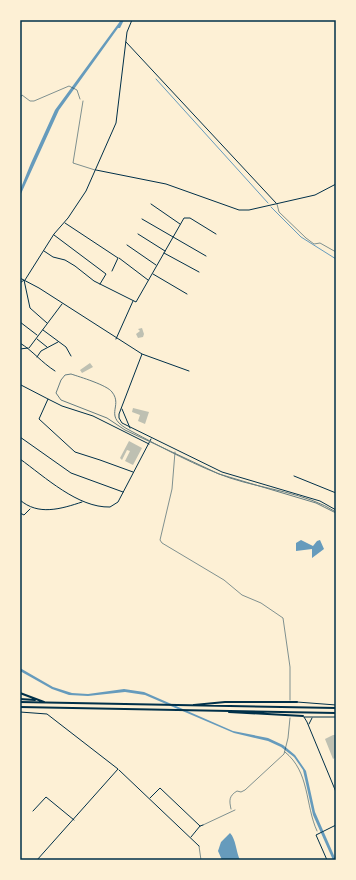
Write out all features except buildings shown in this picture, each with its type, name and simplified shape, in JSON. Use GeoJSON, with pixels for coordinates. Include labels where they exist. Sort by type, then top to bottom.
{"type":"FeatureCollection","features":[{"type":"Feature","properties":{"kind":"highway"},"geometry":{"type":"LineString","coordinates":[[20,693],[49,703]]}},
{"type":"Feature","properties":{"kind":"highway"},"geometry":{"type":"LineString","coordinates":[[20,699],[38,700]]}},
{"type":"Feature","properties":{"kind":"highway"},"geometry":{"type":"LineString","coordinates":[[20,702],[336,708]]}},
{"type":"Feature","properties":{"kind":"highway"},"geometry":{"type":"LineString","coordinates":[[192,705],[225,702],[297,702]]}},
{"type":"Feature","properties":{"kind":"highway"},"geometry":{"type":"LineString","coordinates":[[20,707],[336,713]]}},
{"type":"Feature","properties":{"kind":"highway"},"geometry":{"type":"LineString","coordinates":[[220,710],[240,714],[303,716]]}},
{"type":"Feature","properties":{"kind":"street"},"geometry":{"type":"LineString","coordinates":[[20,283],[24,280],[54,234],[85,193],[96,170],[118,116],[128,28],[132,20]]}},
{"type":"Feature","properties":{"kind":"street"},"geometry":{"type":"LineString","coordinates":[[126,42],[276,204]]}},
{"type":"Feature","properties":{"kind":"street"},"geometry":{"type":"LineString","coordinates":[[96,170],[166,184],[240,210],[249,210],[315,195],[336,184]]}},
{"type":"Feature","properties":{"kind":"street"},"geometry":{"type":"LineString","coordinates":[[150,204],[180,224]]}},
{"type":"Feature","properties":{"kind":"street"},"geometry":{"type":"LineString","coordinates":[[44,250],[53,257],[71,263],[92,280],[136,302],[184,218],[190,218],[216,234]]}},
{"type":"Feature","properties":{"kind":"street"},"geometry":{"type":"LineString","coordinates":[[142,219],[172,238],[206,256]]}},
{"type":"Feature","properties":{"kind":"street"},"geometry":{"type":"LineString","coordinates":[[64,222],[149,280]]}},
{"type":"Feature","properties":{"kind":"street"},"geometry":{"type":"LineString","coordinates":[[54,234],[106,274],[100,284]]}},
{"type":"Feature","properties":{"kind":"street"},"geometry":{"type":"LineString","coordinates":[[138,234],[199,272]]}},
{"type":"Feature","properties":{"kind":"street"},"geometry":{"type":"LineString","coordinates":[[127,245],[156,265]]}},
{"type":"Feature","properties":{"kind":"street"},"geometry":{"type":"LineString","coordinates":[[112,271],[118,258]]}},
{"type":"Feature","properties":{"kind":"street"},"geometry":{"type":"LineString","coordinates":[[152,273],[187,294]]}},
{"type":"Feature","properties":{"kind":"street"},"geometry":{"type":"LineString","coordinates":[[20,278],[142,354],[189,371]]}},
{"type":"Feature","properties":{"kind":"street"},"geometry":{"type":"LineString","coordinates":[[24,280],[30,308],[47,323]]}},
{"type":"Feature","properties":{"kind":"street"},"geometry":{"type":"LineString","coordinates":[[116,339],[133,300]]}},
{"type":"Feature","properties":{"kind":"street"},"geometry":{"type":"LineString","coordinates":[[20,350],[29,348],[62,303]]}},
{"type":"Feature","properties":{"kind":"street"},"geometry":{"type":"LineString","coordinates":[[20,322],[38,336]]}},
{"type":"Feature","properties":{"kind":"street"},"geometry":{"type":"LineString","coordinates":[[42,330],[67,348],[71,356]]}},
{"type":"Feature","properties":{"kind":"street"},"geometry":{"type":"LineString","coordinates":[[36,339],[47,348]]}},
{"type":"Feature","properties":{"kind":"street"},"geometry":{"type":"LineString","coordinates":[[36,356],[41,351],[59,342]]}},
{"type":"Feature","properties":{"kind":"street"},"geometry":{"type":"LineString","coordinates":[[20,343],[29,348],[39,360],[55,371]]}},
{"type":"Feature","properties":{"kind":"street"},"geometry":{"type":"LineString","coordinates":[[142,354],[119,414],[120,421],[151,439],[230,476],[320,501],[336,510]]}},
{"type":"Feature","properties":{"kind":"street"},"geometry":{"type":"LineString","coordinates":[[21,385],[62,406],[93,416],[149,444]]}},
{"type":"Feature","properties":{"kind":"street"},"geometry":{"type":"LineString","coordinates":[[48,399],[39,419],[73,451],[133,472]]}},
{"type":"Feature","properties":{"kind":"street"},"geometry":{"type":"LineString","coordinates":[[122,406],[123,414],[130,428]]}},
{"type":"Feature","properties":{"kind":"street"},"geometry":{"type":"LineString","coordinates":[[20,438],[71,473],[123,492]]}},
{"type":"Feature","properties":{"kind":"street"},"geometry":{"type":"LineString","coordinates":[[20,459],[63,490],[82,501],[110,508],[117,504],[151,439]]}},
{"type":"Feature","properties":{"kind":"street"},"geometry":{"type":"LineString","coordinates":[[294,476],[336,493]]}},
{"type":"Feature","properties":{"kind":"street"},"geometry":{"type":"LineString","coordinates":[[20,500],[30,508],[53,510],[82,501]]}},
{"type":"Feature","properties":{"kind":"street"},"geometry":{"type":"LineString","coordinates":[[20,512],[25,515],[30,508]]}},
{"type":"Feature","properties":{"kind":"street"},"geometry":{"type":"LineString","coordinates":[[297,702],[336,704]]}},
{"type":"Feature","properties":{"kind":"street"},"geometry":{"type":"LineString","coordinates":[[20,712],[47,714],[118,769],[199,846]]}},
{"type":"Feature","properties":{"kind":"street"},"geometry":{"type":"LineString","coordinates":[[303,716],[336,717]]}},
{"type":"Feature","properties":{"kind":"street"},"geometry":{"type":"LineString","coordinates":[[303,716],[309,724],[336,792]]}},
{"type":"Feature","properties":{"kind":"street"},"geometry":{"type":"LineString","coordinates":[[309,724],[313,717]]}},
{"type":"Feature","properties":{"kind":"street"},"geometry":{"type":"LineString","coordinates":[[37,860],[118,769]]}},
{"type":"Feature","properties":{"kind":"street"},"geometry":{"type":"LineString","coordinates":[[150,798],[160,788],[200,826]]}},
{"type":"Feature","properties":{"kind":"street"},"geometry":{"type":"LineString","coordinates":[[33,810],[46,797],[74,820]]}},
{"type":"Feature","properties":{"kind":"street"},"geometry":{"type":"LineString","coordinates":[[190,837],[203,824]]}},
{"type":"Feature","properties":{"kind":"street"},"geometry":{"type":"LineString","coordinates":[[327,860],[316,835],[336,825]]}},
{"type":"Feature","properties":{"kind":"lane"},"geometry":{"type":"LineString","coordinates":[[83,101],[73,162],[96,170]]}},
{"type":"Feature","properties":{"kind":"lane"},"geometry":{"type":"LineString","coordinates":[[276,204],[278,205],[279,212],[306,238],[314,244],[320,243],[336,252]]}},
{"type":"Feature","properties":{"kind":"lane"},"geometry":{"type":"LineString","coordinates":[[203,824],[236,810]]}},
{"type":"Feature","properties":{"kind":"lane"},"geometry":{"type":"LineString","coordinates":[[199,846],[201,860]]}},
{"type":"Feature","properties":{"kind":"path"},"geometry":{"type":"LineString","coordinates":[[20,98],[22,96],[33,101],[70,86],[77,90],[79,97],[83,101]]}},
{"type":"Feature","properties":{"kind":"path"},"geometry":{"type":"LineString","coordinates":[[176,451],[172,489],[160,540],[162,543],[224,580],[242,595],[261,603],[283,618],[290,667],[290,698]]}},
{"type":"Feature","properties":{"kind":"path"},"geometry":{"type":"LineString","coordinates":[[231,811],[231,796],[237,791],[241,792],[245,790],[284,754],[290,719]]}},
{"type":"Feature","properties":{"kind":"path"},"geometry":{"type":"LineString","coordinates":[[285,751],[293,759],[302,773],[310,812],[318,833]]}},
{"type":"Feature","properties":{"kind":"water"},"geometry":{"type":"Polygon","coordinates":[[[121,20],[124,20],[120,28],[118,28],[59,110],[20,196],[20,190],[55,110],[121,20]]]}},
{"type":"Feature","properties":{"kind":"water"},"geometry":{"type":"Polygon","coordinates":[[[301,540],[313,546],[320,540],[324,549],[312,558],[312,549],[296,551],[296,543],[301,540]]]}},
{"type":"Feature","properties":{"kind":"water"},"geometry":{"type":"Polygon","coordinates":[[[20,668],[53,687],[72,693],[88,694],[124,689],[144,692],[233,731],[268,738],[283,745],[295,755],[306,771],[315,812],[336,860],[333,860],[313,815],[303,770],[294,757],[281,747],[268,741],[234,733],[145,695],[125,692],[88,696],[69,695],[52,689],[20,671],[20,668]]]}},
{"type":"Feature","properties":{"kind":"water"},"geometry":{"type":"Polygon","coordinates":[[[230,833],[234,839],[240,860],[222,860],[218,851],[221,842],[230,833]]]}},
{"type":"Feature","properties":{"kind":"waterway"},"geometry":{"type":"LineString","coordinates":[[156,79],[268,203]]}},
{"type":"Feature","properties":{"kind":"waterway"},"geometry":{"type":"LineString","coordinates":[[271,207],[301,237],[336,259]]}},
{"type":"Feature","properties":{"kind":"tram line"},"geometry":{"type":"LineString","coordinates":[[336,512],[312,500],[284,492],[270,489],[256,485],[243,482],[230,478],[218,473],[193,463],[180,456],[167,450],[155,444],[122,426],[117,421],[115,416],[115,397],[109,389],[71,374],[65,375],[61,380],[56,393],[61,400],[107,418],[125,430],[219,474],[316,503],[336,513]]}}]}
